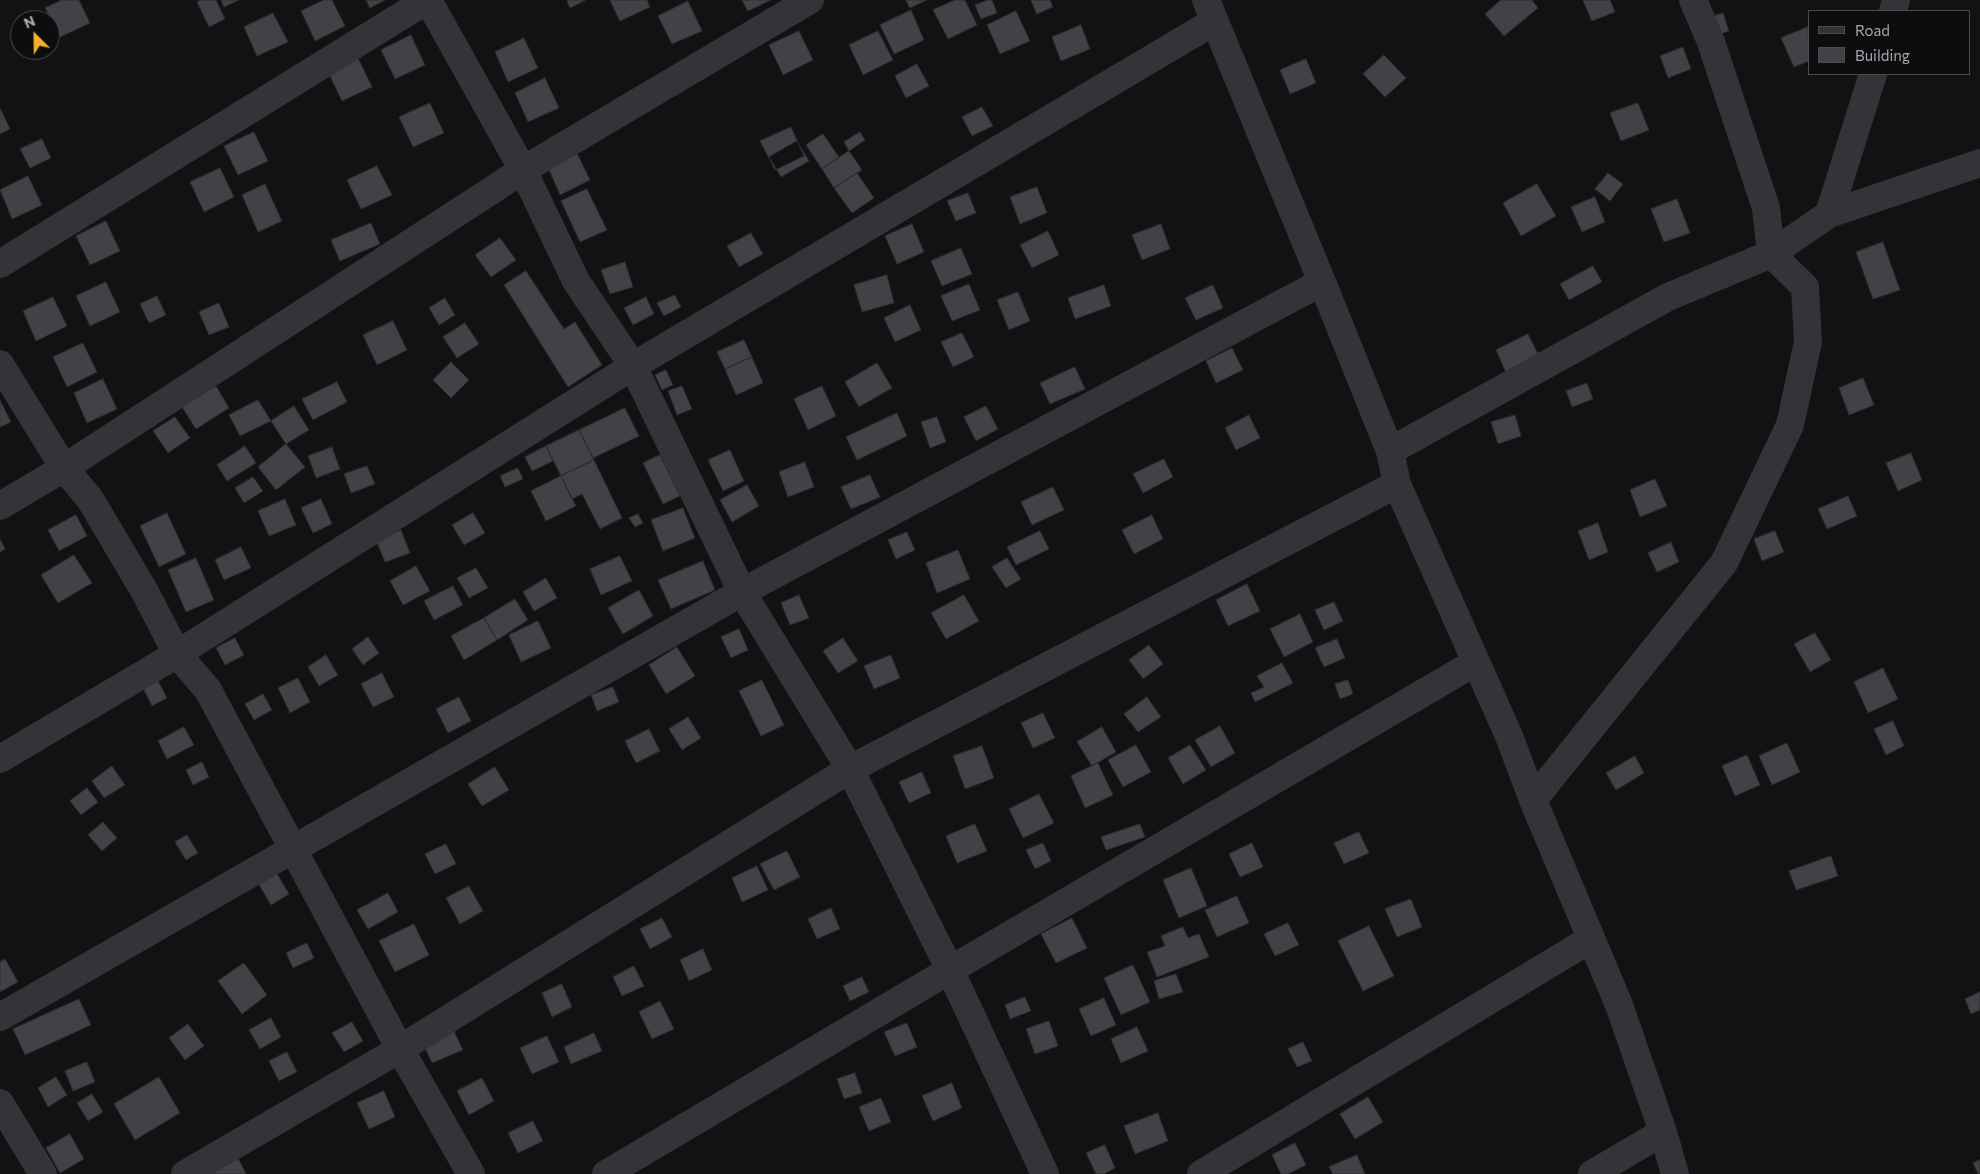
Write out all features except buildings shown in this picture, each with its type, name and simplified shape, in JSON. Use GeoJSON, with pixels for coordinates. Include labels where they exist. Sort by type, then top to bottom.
{"type":"FeatureCollection","features":[{"type":"Feature","properties":{"kind":"street"},"geometry":{"type":"LineString","coordinates":[[0,264],[428,0],[523,170],[576,281],[633,366],[742,592],[850,768],[950,970],[1045,1174]]}},
{"type":"Feature","properties":{"kind":"street"},"geometry":{"type":"LineString","coordinates":[[0,506],[64,468],[523,170],[810,0]]}},
{"type":"Feature","properties":{"kind":"street"},"geometry":{"type":"LineString","coordinates":[[1533,800],[1724,563],[1790,425],[1808,342],[1805,287],[1771,254],[1766,208],[1711,42],[1693,0]]}},
{"type":"Feature","properties":{"kind":"street"},"geometry":{"type":"LineString","coordinates":[[0,759],[177,654],[633,366],[1211,10],[1390,451],[1397,484],[1509,736],[1533,800],[1619,1004],[1663,1132],[1675,1174]]}},
{"type":"Feature","properties":{"kind":"street"},"geometry":{"type":"LineString","coordinates":[[1829,214],[1873,75]]}},
{"type":"Feature","properties":{"kind":"street"},"geometry":{"type":"LineString","coordinates":[[1390,451],[1668,297],[1771,254],[1829,214],[1980,163]]}},
{"type":"Feature","properties":{"kind":"street"},"geometry":{"type":"LineString","coordinates":[[0,1017],[742,592],[1322,282]]}},
{"type":"Feature","properties":{"kind":"street"},"geometry":{"type":"LineString","coordinates":[[0,364],[64,468],[90,499],[145,592],[177,654],[208,690],[400,1049],[471,1174]]}},
{"type":"Feature","properties":{"kind":"street"},"geometry":{"type":"LineString","coordinates":[[186,1174],[400,1049],[850,768],[1397,484]]}},
{"type":"Feature","properties":{"kind":"street"},"geometry":{"type":"LineString","coordinates":[[606,1174],[1476,662]]}},
{"type":"Feature","properties":{"kind":"street"},"geometry":{"type":"LineString","coordinates":[[1201,1174],[1591,939]]}},
{"type":"Feature","properties":{"kind":"street"},"geometry":{"type":"LineString","coordinates":[[0,1104],[43,1174]]}},
{"type":"Feature","properties":{"kind":"street"},"geometry":{"type":"LineString","coordinates":[[1592,1174],[1663,1132]]}}]}
